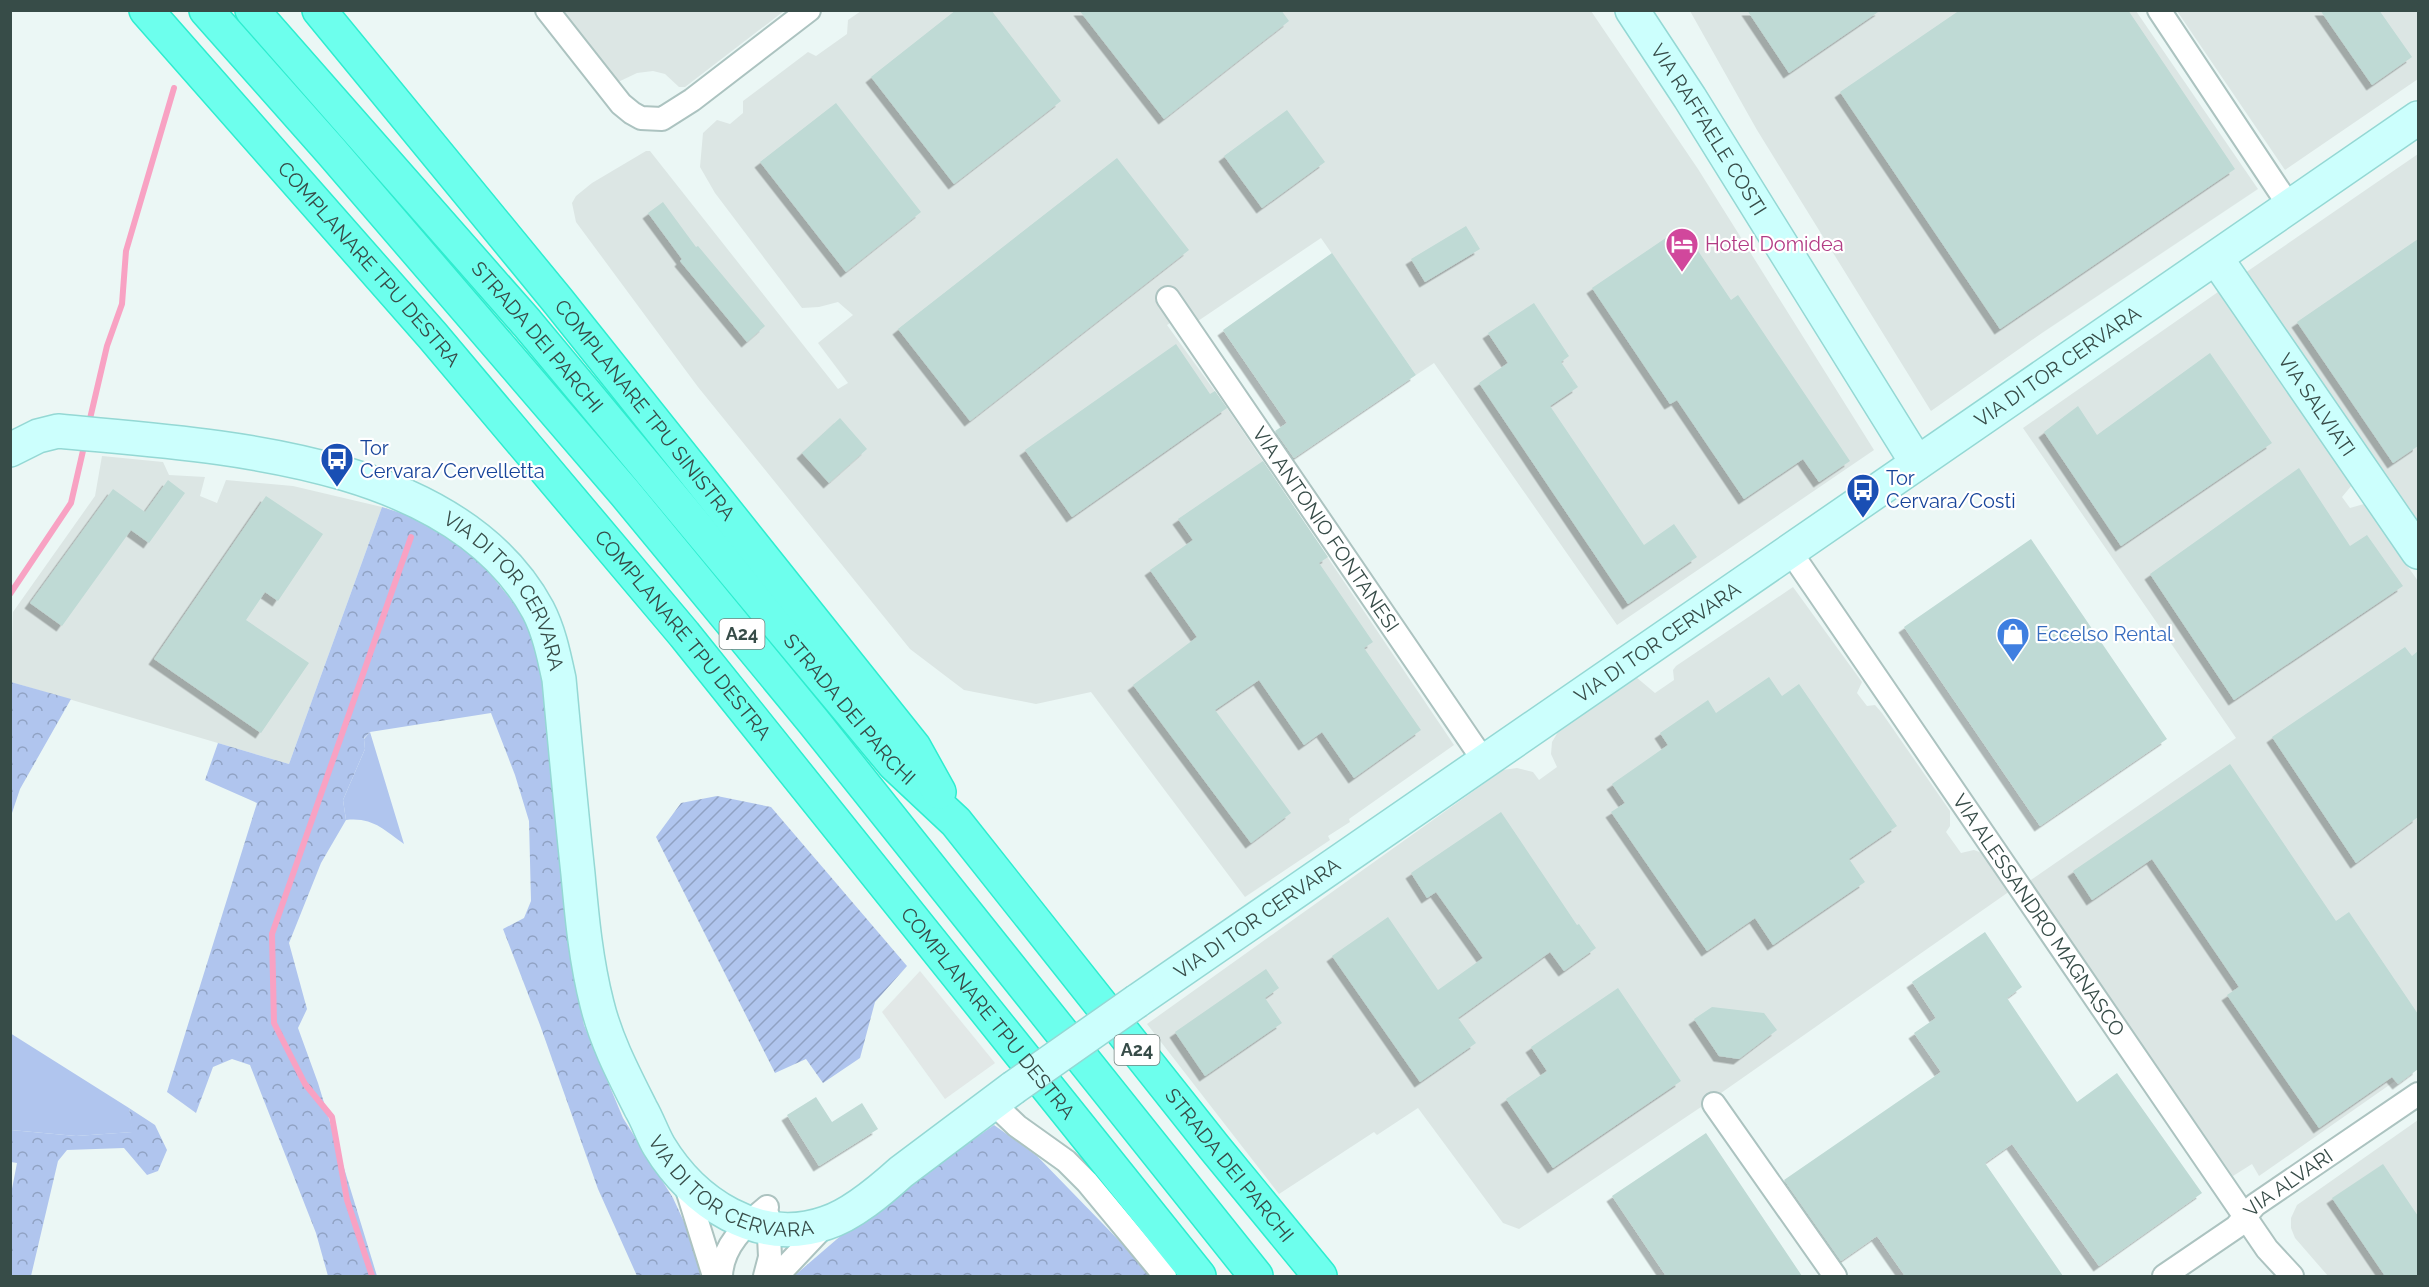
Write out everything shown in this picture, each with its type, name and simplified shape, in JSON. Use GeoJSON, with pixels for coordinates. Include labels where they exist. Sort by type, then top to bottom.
{"type":"FeatureCollection","features":[{"type":"Feature","properties":{"kind":"highway"},"geometry":{"type":"LineString","coordinates":[[125,10],[232,130],[303,187]]}},
{"type":"Feature","properties":{"kind":"highway","name":"COMPLANARE TPU DESTRA"},"geometry":{"type":"LineString","coordinates":[[146,10],[432,335],[684,634],[1199,1276]]}},
{"type":"Feature","properties":{"kind":"highway","name":"STRADA DEI PARCHI"},"geometry":{"type":"LineString","coordinates":[[206,10],[323,142],[632,502],[821,730],[1256,1276]]}},
{"type":"Feature","properties":{"kind":"highway","name":"STRADA DEI PARCHI"},"geometry":{"type":"LineString","coordinates":[[252,10],[527,323],[894,764],[956,822],[1214,1147],[1320,1276]]}},
{"type":"Feature","properties":{"kind":"highway","name":"COMPLANARE TPU SINISTRA"},"geometry":{"type":"LineString","coordinates":[[319,10],[558,301],[914,747],[956,822]]}},
{"type":"Feature","properties":{"kind":"highway"},"geometry":{"type":"LineString","coordinates":[[338,10],[363,62]]}},
{"type":"Feature","properties":{"kind":"street"},"geometry":{"type":"LineString","coordinates":[[547,10],[621,104],[632,113],[652,120],[662,119],[692,100],[809,10]]}},
{"type":"Feature","properties":{"kind":"street","name":"VIA RAFFAELE COSTI"},"geometry":{"type":"LineString","coordinates":[[1632,10],[1690,99],[1917,464]]}},
{"type":"Feature","properties":{"kind":"street"},"geometry":{"type":"LineString","coordinates":[[2159,10],[2290,207]]}},
{"type":"Feature","properties":{"kind":"street","name":"VIA DI TOR CERVARA"},"geometry":{"type":"LineString","coordinates":[[10,450],[38,436],[58,431],[129,438],[301,462],[328,468],[378,484],[457,523],[500,559],[538,610],[548,634],[559,679],[585,944],[594,991],[607,1037],[658,1145],[683,1179],[712,1206],[761,1220],[802,1228],[827,1223],[858,1205],[1003,1095],[1137,1001],[1290,898],[1484,761],[2418,118]]}},
{"type":"Feature","properties":{"kind":"street","name":"VIA SALVIATI"},"geometry":{"type":"LineString","coordinates":[[2216,258],[2418,552]]}},
{"type":"Feature","properties":{"kind":"street","name":"VIA ANTONIO FONTANESI"},"geometry":{"type":"LineString","coordinates":[[1168,298],[1484,761]]}},
{"type":"Feature","properties":{"kind":"street","name":"VIA ALESSANDRO MAGNASCO"},"geometry":{"type":"LineString","coordinates":[[1790,551],[2267,1249],[2292,1276]]}},
{"type":"Feature","properties":{"kind":"street","name":"VIA ALVARI"},"geometry":{"type":"LineString","coordinates":[[2164,1276],[2236,1227],[2255,1205],[2418,1094]]}},
{"type":"Feature","properties":{"kind":"street"},"geometry":{"type":"LineString","coordinates":[[1003,1095],[1017,1126],[1066,1161],[1087,1182],[1165,1276]]}},
{"type":"Feature","properties":{"kind":"street"},"geometry":{"type":"LineString","coordinates":[[1714,1104],[1835,1276]]}},
{"type":"Feature","properties":{"kind":"street","name":"VIA DI TOR CERVARA"},"geometry":{"type":"LineString","coordinates":[[642,1110],[667,1141],[699,1170],[741,1198],[761,1220]]}},
{"type":"Feature","properties":{"kind":"street","name":"VIA DI TOR CERVARA"},"geometry":{"type":"LineString","coordinates":[[761,1220],[788,1209],[831,1200],[901,1172]]}},
{"type":"Feature","properties":{"kind":"street"},"geometry":{"type":"LineString","coordinates":[[683,1179],[714,1276]]}},
{"type":"Feature","properties":{"kind":"street"},"geometry":{"type":"LineString","coordinates":[[721,1276],[721,1264],[731,1243],[761,1220],[770,1257],[765,1276]]}},
{"type":"Feature","properties":{"kind":"street"},"geometry":{"type":"LineString","coordinates":[[777,1276],[827,1223]]}},
{"type":"Feature","properties":{"kind":"shaded area"},"geometry":{"type":"Polygon","coordinates":[[[533,11],[784,11],[685,87],[679,87],[665,74],[653,71],[637,73],[616,83],[590,82],[533,11]]]}},
{"type":"Feature","properties":{"kind":"shaded area"},"geometry":{"type":"Polygon","coordinates":[[[861,11],[1591,11],[1698,169],[1874,450],[1617,625],[1434,363],[1416,375],[1321,238],[1198,321],[1189,310],[1167,325],[1227,408],[1454,745],[1349,819],[1350,822],[1328,836],[1330,840],[1245,897],[1091,692],[1036,704],[964,690],[910,649],[698,387],[576,222],[572,203],[576,196],[592,183],[646,151],[650,151],[838,389],[848,383],[818,343],[853,315],[838,302],[819,307],[802,308],[715,193],[700,167],[703,133],[717,120],[730,124],[743,113],[743,101],[808,52],[816,56],[847,34],[848,20],[861,11]]]}},
{"type":"Feature","properties":{"kind":"shaded area"},"geometry":{"type":"Polygon","coordinates":[[[1690,11],[2136,11],[2258,189],[2042,333],[1931,411],[1757,130],[1690,11]]]}},
{"type":"Feature","properties":{"kind":"shaded area"},"geometry":{"type":"Polygon","coordinates":[[[2177,11],[2418,11],[2418,79],[2285,170],[2177,11]]]}},
{"type":"Feature","properties":{"kind":"shaded area"},"geometry":{"type":"Polygon","coordinates":[[[2418,154],[2418,526],[2245,273],[2418,154]]]}},
{"type":"Feature","properties":{"kind":"shaded area"},"geometry":{"type":"Polygon","coordinates":[[[2218,292],[2352,485],[2342,497],[2350,508],[2364,504],[2418,581],[2418,1069],[2398,1084],[2395,1081],[2259,1176],[2252,1164],[2233,1176],[2028,882],[2236,738],[2023,428],[2218,292]]]}},
{"type":"Feature","properties":{"kind":"shaded area"},"geometry":{"type":"Polygon","coordinates":[[[102,456],[163,462],[169,475],[205,477],[200,496],[217,503],[226,480],[293,486],[382,507],[289,764],[11,682],[13,612],[95,496],[102,456]]]}},
{"type":"Feature","properties":{"kind":"shaded area"},"geometry":{"type":"Polygon","coordinates":[[[1793,587],[1862,682],[1857,693],[1867,706],[1875,705],[1882,713],[1950,811],[1950,826],[1946,832],[1961,853],[1974,850],[1985,854],[2010,891],[1701,1107],[1519,1229],[1503,1223],[1418,1108],[1377,1135],[1374,1132],[1279,1194],[1147,1024],[1503,770],[1517,768],[1533,772],[1539,780],[1557,767],[1551,754],[1552,742],[1558,732],[1636,677],[1655,693],[1674,680],[1673,670],[1676,666],[1793,587]]]}},
{"type":"Feature","properties":{"kind":"shaded area"},"geometry":{"type":"Polygon","coordinates":[[[920,971],[995,1063],[945,1099],[882,1012],[920,971]]]}},
{"type":"Feature","properties":{"kind":"shaded area"},"geometry":{"type":"Polygon","coordinates":[[[2418,1120],[2418,1276],[2328,1276],[2295,1238],[2291,1228],[2291,1218],[2297,1205],[2418,1120]]]}},
{"type":"Feature","properties":{"kind":"green space"},"geometry":{"type":"Polygon","coordinates":[[[382,507],[423,520],[479,560],[524,616],[548,684],[569,937],[584,1025],[623,1118],[673,1198],[697,1250],[702,1276],[637,1276],[598,1189],[540,1025],[503,929],[524,918],[531,901],[529,821],[515,775],[491,713],[370,732],[364,738],[365,749],[343,800],[346,820],[321,863],[289,943],[307,1009],[298,1028],[318,1083],[377,1276],[328,1276],[316,1233],[250,1065],[232,1059],[213,1067],[196,1113],[167,1092],[257,803],[205,780],[218,743],[289,764],[382,507]]]}},
{"type":"Feature","properties":{"kind":"green space"},"geometry":{"type":"Polygon","coordinates":[[[11,682],[71,699],[20,789],[11,816],[11,682]]]}},
{"type":"Feature","properties":{"kind":"green space"},"geometry":{"type":"Polygon","coordinates":[[[370,732],[404,844],[384,829],[371,823],[346,820],[343,800],[365,749],[364,739],[370,732]]]}},
{"type":"Feature","properties":{"kind":"green space"},"geometry":{"type":"Polygon","coordinates":[[[717,796],[771,807],[907,966],[875,1002],[860,1058],[823,1083],[806,1059],[775,1073],[656,837],[681,803],[717,796]]]}},
{"type":"Feature","properties":{"kind":"green space"},"geometry":{"type":"Polygon","coordinates":[[[10,1033],[129,1108],[133,1132],[76,1136],[11,1130],[10,1033]]]}},
{"type":"Feature","properties":{"kind":"green space"},"geometry":{"type":"Polygon","coordinates":[[[129,1108],[155,1125],[167,1150],[158,1171],[147,1175],[124,1148],[67,1150],[58,1161],[31,1276],[11,1276],[11,1194],[17,1163],[11,1162],[11,1130],[76,1136],[132,1132],[129,1108]]]}},
{"type":"Feature","properties":{"kind":"green space"},"geometry":{"type":"Polygon","coordinates":[[[994,1125],[1037,1156],[1151,1276],[794,1276],[858,1221],[994,1125]]]}},
{"type":"Feature","properties":{"kind":"building"},"geometry":{"type":"Polygon","coordinates":[[[956,10],[991,10],[1061,101],[954,184],[871,77],[956,10]]]}},
{"type":"Feature","properties":{"kind":"building"},"geometry":{"type":"Polygon","coordinates":[[[1079,10],[1281,10],[1289,21],[1164,119],[1079,10]]]}},
{"type":"Feature","properties":{"kind":"building"},"geometry":{"type":"Polygon","coordinates":[[[1747,10],[1881,10],[1789,73],[1747,10]]]}},
{"type":"Feature","properties":{"kind":"building"},"geometry":{"type":"Polygon","coordinates":[[[1960,10],[2128,10],[2235,169],[2000,329],[1840,92],[1960,10]]]}},
{"type":"Feature","properties":{"kind":"building"},"geometry":{"type":"Polygon","coordinates":[[[2320,10],[2379,10],[2412,57],[2372,85],[2320,10]]]}},
{"type":"Feature","properties":{"kind":"building"},"geometry":{"type":"Polygon","coordinates":[[[836,103],[921,212],[846,272],[760,162],[836,103]]]}},
{"type":"Feature","properties":{"kind":"building"},"geometry":{"type":"Polygon","coordinates":[[[1287,110],[1325,162],[1262,208],[1224,156],[1287,110]]]}},
{"type":"Feature","properties":{"kind":"building"},"geometry":{"type":"Polygon","coordinates":[[[1117,158],[1189,250],[970,421],[898,329],[1117,158]]]}},
{"type":"Feature","properties":{"kind":"building"},"geometry":{"type":"Polygon","coordinates":[[[663,202],[696,247],[698,246],[765,326],[747,342],[680,261],[682,259],[648,213],[663,202]]]}},
{"type":"Feature","properties":{"kind":"building"},"geometry":{"type":"Polygon","coordinates":[[[1466,226],[1480,249],[1425,282],[1411,259],[1466,226]]]}},
{"type":"Feature","properties":{"kind":"building"},"geometry":{"type":"Polygon","coordinates":[[[1682,227],[1731,300],[1738,295],[1850,461],[1819,482],[1803,459],[1744,499],[1677,400],[1670,404],[1592,288],[1682,227]]]}},
{"type":"Feature","properties":{"kind":"building"},"geometry":{"type":"Polygon","coordinates":[[[2418,239],[2418,446],[2393,463],[2297,322],[2418,239]]]}},
{"type":"Feature","properties":{"kind":"building"},"geometry":{"type":"Polygon","coordinates":[[[1332,253],[1416,375],[1294,458],[1275,431],[1287,423],[1223,330],[1332,253]]]}},
{"type":"Feature","properties":{"kind":"building"},"geometry":{"type":"Polygon","coordinates":[[[1534,303],[1569,356],[1561,362],[1578,387],[1550,406],[1644,545],[1674,524],[1697,557],[1628,604],[1479,383],[1508,363],[1488,333],[1534,303]]]}},
{"type":"Feature","properties":{"kind":"building"},"geometry":{"type":"Polygon","coordinates":[[[1176,344],[1210,394],[1215,391],[1227,408],[1072,517],[1025,450],[1176,344]]]}},
{"type":"Feature","properties":{"kind":"building"},"geometry":{"type":"Polygon","coordinates":[[[2210,353],[2272,443],[2121,546],[2044,432],[2078,406],[2097,435],[2210,353]]]}},
{"type":"Feature","properties":{"kind":"building"},"geometry":{"type":"Polygon","coordinates":[[[840,418],[867,449],[829,483],[802,453],[840,418]]]}},
{"type":"Feature","properties":{"kind":"building"},"geometry":{"type":"Polygon","coordinates":[[[1263,461],[1328,557],[1319,563],[1373,642],[1364,648],[1421,730],[1354,778],[1322,732],[1304,745],[1259,680],[1215,710],[1291,813],[1251,843],[1133,685],[1197,637],[1150,570],[1193,540],[1178,519],[1263,461]]]}},
{"type":"Feature","properties":{"kind":"building"},"geometry":{"type":"Polygon","coordinates":[[[2299,468],[2350,546],[2367,535],[2403,586],[2234,700],[2150,574],[2299,468]]]}},
{"type":"Feature","properties":{"kind":"building"},"geometry":{"type":"Polygon","coordinates":[[[168,480],[185,493],[149,543],[131,530],[62,626],[30,603],[113,489],[145,512],[168,480]]]}},
{"type":"Feature","properties":{"kind":"building"},"geometry":{"type":"Polygon","coordinates":[[[266,496],[323,534],[278,601],[265,592],[246,620],[309,663],[261,733],[154,659],[266,496]]]}},
{"type":"Feature","properties":{"kind":"building"},"geometry":{"type":"Polygon","coordinates":[[[2031,539],[2167,739],[2040,826],[1904,627],[2031,539]]]}},
{"type":"Feature","properties":{"kind":"building"},"geometry":{"type":"Polygon","coordinates":[[[2405,647],[2412,656],[2418,651],[2418,817],[2356,863],[2272,737],[2405,647]]]}},
{"type":"Feature","properties":{"kind":"building"},"geometry":{"type":"Polygon","coordinates":[[[1769,677],[1782,696],[1799,684],[1897,826],[1849,859],[1865,882],[1773,945],[1755,918],[1707,951],[1611,812],[1625,803],[1612,784],[1668,745],[1660,733],[1708,700],[1716,713],[1769,677]]]}},
{"type":"Feature","properties":{"kind":"building"},"geometry":{"type":"Polygon","coordinates":[[[2230,764],[2336,921],[2349,912],[2418,1014],[2418,1069],[2398,1084],[2392,1077],[2319,1128],[2227,995],[2239,987],[2152,859],[2092,900],[2073,871],[2230,764]]]}},
{"type":"Feature","properties":{"kind":"building"},"geometry":{"type":"Polygon","coordinates":[[[1501,812],[1577,925],[1579,924],[1596,948],[1564,971],[1550,952],[1458,1018],[1476,1043],[1420,1082],[1332,956],[1388,917],[1438,990],[1483,958],[1436,892],[1427,898],[1411,873],[1501,812]]]}},
{"type":"Feature","properties":{"kind":"building"},"geometry":{"type":"Polygon","coordinates":[[[1985,932],[2022,987],[2007,998],[2077,1102],[2117,1073],[2202,1193],[2099,1266],[2012,1144],[1985,1163],[2063,1276],[1905,1276],[1877,1236],[1841,1261],[1784,1180],[1941,1072],[1914,1033],[1936,1018],[1912,982],[1985,932]]]}},
{"type":"Feature","properties":{"kind":"building"},"geometry":{"type":"Polygon","coordinates":[[[1266,969],[1279,988],[1265,998],[1282,1023],[1205,1076],[1175,1032],[1266,969]]]}},
{"type":"Feature","properties":{"kind":"building"},"geometry":{"type":"Polygon","coordinates":[[[1618,988],[1681,1081],[1553,1168],[1506,1099],[1547,1071],[1531,1047],[1618,988]]]}},
{"type":"Feature","properties":{"kind":"building"},"geometry":{"type":"Polygon","coordinates":[[[1712,1007],[1764,1013],[1777,1030],[1739,1059],[1719,1056],[1694,1019],[1712,1007]]]}},
{"type":"Feature","properties":{"kind":"building"},"geometry":{"type":"Polygon","coordinates":[[[816,1097],[832,1122],[862,1103],[878,1129],[819,1166],[787,1115],[816,1097]]]}},
{"type":"Feature","properties":{"kind":"building"},"geometry":{"type":"Polygon","coordinates":[[[1706,1133],[1802,1276],[1666,1276],[1612,1196],[1706,1133]]]}},
{"type":"Feature","properties":{"kind":"building"},"geometry":{"type":"Polygon","coordinates":[[[2383,1164],[2418,1216],[2418,1276],[2385,1276],[2332,1198],[2383,1164]]]}},
{"type":"Feature","properties":{"kind":"waterway"},"geometry":{"type":"LineString","coordinates":[[89,423],[107,346],[122,304],[126,251],[174,88]]}},
{"type":"Feature","properties":{"kind":"waterway"},"geometry":{"type":"LineString","coordinates":[[10,594],[71,503],[85,442]]}},
{"type":"Feature","properties":{"kind":"waterway"},"geometry":{"type":"LineString","coordinates":[[372,1276],[347,1200],[332,1117],[305,1084],[274,1023],[272,934],[411,537]]}},
{"type":"Feature","properties":{"kind":"place","name":"Hotel Domidea"},"geometry":{"type":"Point","coordinates":[1682,273]}},
{"type":"Feature","properties":{"kind":"place","name":"Tor Cervara/Cervelletta"},"geometry":{"type":"Point","coordinates":[337,488]}},
{"type":"Feature","properties":{"kind":"place","name":"Tor Cervara/Costi"},"geometry":{"type":"Point","coordinates":[1863,519]}},
{"type":"Feature","properties":{"kind":"place","name":"Eccelso Rental"},"geometry":{"type":"Point","coordinates":[2013,663]}}]}
